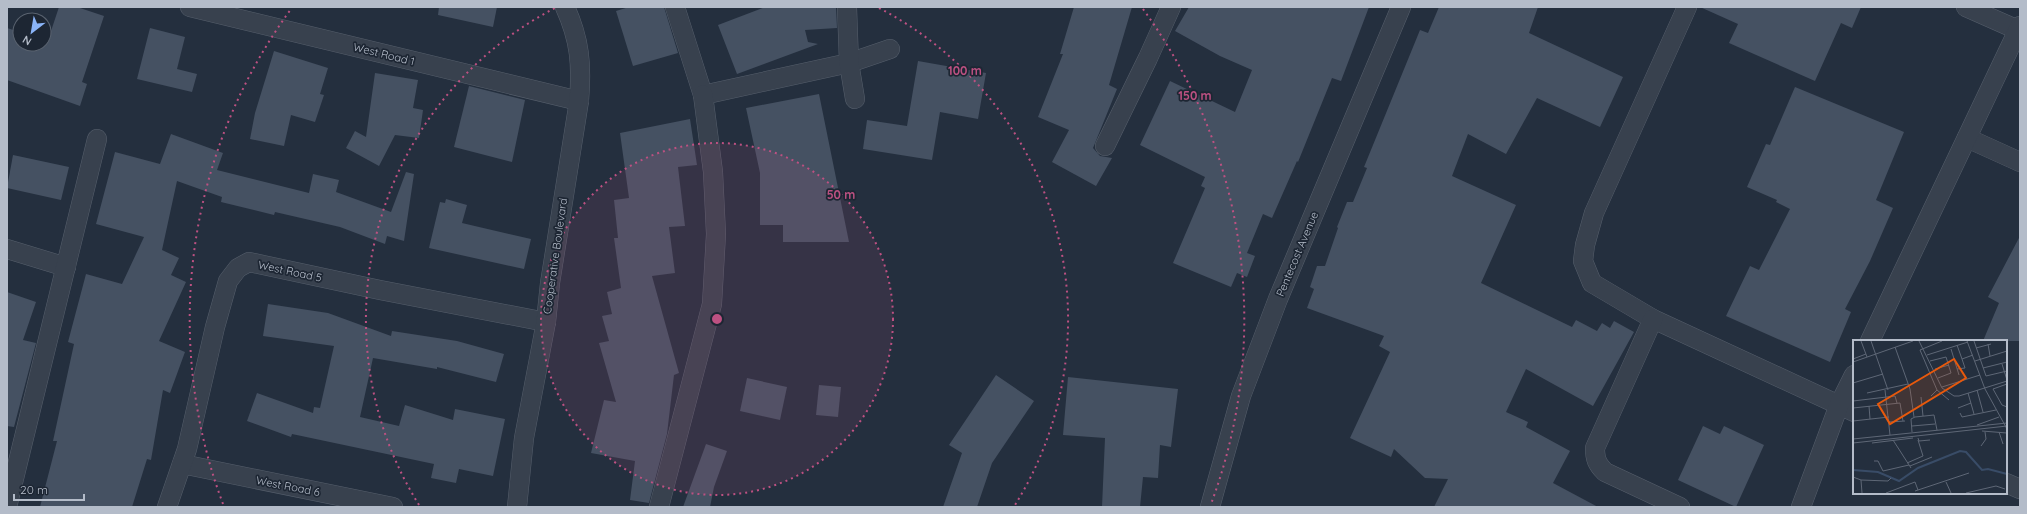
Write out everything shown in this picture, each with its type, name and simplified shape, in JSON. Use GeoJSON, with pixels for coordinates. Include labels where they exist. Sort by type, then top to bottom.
{"type":"FeatureCollection","features":[{"type":"Feature","properties":{"kind":"street","name":"West Road 1"},"geometry":{"type":"LineString","coordinates":[[190,7],[579,101]]}},
{"type":"Feature","properties":{"kind":"street","name":"Cooperative Boulevard"},"geometry":{"type":"LineString","coordinates":[[517,507],[524,438],[546,322],[550,283],[579,101],[581,78],[578,42],[565,7]]}},
{"type":"Feature","properties":{"kind":"street"},"geometry":{"type":"LineString","coordinates":[[660,507],[712,304],[716,234],[713,172],[703,95],[675,7]]}},
{"type":"Feature","properties":{"kind":"street"},"geometry":{"type":"LineString","coordinates":[[848,7],[849,63],[855,99]]}},
{"type":"Feature","properties":{"kind":"street"},"geometry":{"type":"LineString","coordinates":[[1105,146],[1171,7]]}},
{"type":"Feature","properties":{"kind":"street","name":"Pentecost Avenue"},"geometry":{"type":"LineString","coordinates":[[1210,507],[1242,396],[1278,298],[1401,7]]}},
{"type":"Feature","properties":{"kind":"street"},"geometry":{"type":"LineString","coordinates":[[1687,7],[1594,213],[1585,245],[1583,261],[1592,283],[1653,318],[1846,408]]}},
{"type":"Feature","properties":{"kind":"street"},"geometry":{"type":"LineString","coordinates":[[1870,340],[2019,28],[1966,7]]}},
{"type":"Feature","properties":{"kind":"street"},"geometry":{"type":"LineString","coordinates":[[703,95],[849,63],[890,49]]}},
{"type":"Feature","properties":{"kind":"street"},"geometry":{"type":"LineString","coordinates":[[1966,138],[2020,162]]}},
{"type":"Feature","properties":{"kind":"street"},"geometry":{"type":"LineString","coordinates":[[7,507],[97,140]]}},
{"type":"Feature","properties":{"kind":"street"},"geometry":{"type":"LineString","coordinates":[[7,249],[66,267]]}},
{"type":"Feature","properties":{"kind":"street","name":"West Road 5"},"geometry":{"type":"LineString","coordinates":[[182,464],[228,281],[238,268],[249,262],[380,290],[546,322]]}},
{"type":"Feature","properties":{"kind":"street"},"geometry":{"type":"LineString","coordinates":[[1653,318],[1595,448],[1595,458],[1605,472],[1680,507]]}},
{"type":"Feature","properties":{"kind":"street"},"geometry":{"type":"LineString","coordinates":[[1801,507],[1846,408],[1853,379]]}},
{"type":"Feature","properties":{"kind":"street"},"geometry":{"type":"LineString","coordinates":[[167,507],[182,464]]}},
{"type":"Feature","properties":{"kind":"street","name":"West Road 6"},"geometry":{"type":"LineString","coordinates":[[182,464],[393,507]]}},
{"type":"Feature","properties":{"kind":"street"},"geometry":{"type":"LineString","coordinates":[[2007,483],[2020,489]]}},
{"type":"Feature","properties":{"kind":"building"},"geometry":{"type":"Polygon","coordinates":[[[59,7],[77,7],[104,16],[82,82],[87,84],[80,106],[7,80],[7,28],[12,30],[12,52],[52,52],[52,28],[59,7]]]}},
{"type":"Feature","properties":{"kind":"building"},"geometry":{"type":"Polygon","coordinates":[[[439,7],[497,7],[493,27],[438,15],[439,7]]]}},
{"type":"Feature","properties":{"kind":"building"},"geometry":{"type":"Polygon","coordinates":[[[629,7],[664,7],[678,53],[633,66],[616,11],[629,7]]]}},
{"type":"Feature","properties":{"kind":"building"},"geometry":{"type":"Polygon","coordinates":[[[765,7],[836,7],[837,28],[805,30],[808,42],[818,44],[737,74],[718,25],[765,7]]]}},
{"type":"Feature","properties":{"kind":"building"},"geometry":{"type":"Polygon","coordinates":[[[1074,7],[1132,7],[1109,85],[1117,89],[1093,148],[1100,156],[1112,158],[1096,186],[1052,162],[1069,130],[1038,117],[1063,54],[1060,54],[1074,7]]]}},
{"type":"Feature","properties":{"kind":"building"},"geometry":{"type":"Polygon","coordinates":[[[1189,7],[1369,7],[1341,81],[1332,78],[1298,162],[1297,161],[1272,218],[1263,214],[1247,253],[1255,256],[1247,277],[1237,273],[1231,287],[1173,263],[1205,188],[1201,186],[1205,177],[1140,145],[1170,81],[1235,112],[1252,70],[1220,56],[1175,31],[1189,7]]]}},
{"type":"Feature","properties":{"kind":"building"},"geometry":{"type":"Polygon","coordinates":[[[1439,7],[1538,7],[1529,33],[1623,77],[1600,127],[1537,98],[1506,154],[1468,134],[1452,176],[1516,205],[1481,283],[1572,327],[1576,320],[1597,331],[1602,323],[1610,328],[1614,321],[1634,332],[1593,406],[1526,369],[1506,412],[1528,422],[1526,427],[1570,451],[1553,483],[1598,507],[1434,507],[1448,479],[1425,478],[1394,449],[1391,457],[1350,438],[1390,352],[1379,346],[1384,336],[1307,308],[1314,289],[1310,287],[1317,266],[1325,266],[1338,228],[1337,227],[1347,202],[1353,202],[1367,168],[1364,167],[1420,30],[1428,33],[1439,7]]]}},
{"type":"Feature","properties":{"kind":"building"},"geometry":{"type":"Polygon","coordinates":[[[1700,7],[1861,7],[1852,28],[1841,23],[1815,81],[1729,43],[1738,24],[1700,7]]]}},
{"type":"Feature","properties":{"kind":"building"},"geometry":{"type":"Polygon","coordinates":[[[150,28],[185,37],[177,69],[197,74],[192,92],[137,79],[150,28]]]}},
{"type":"Feature","properties":{"kind":"building"},"geometry":{"type":"Polygon","coordinates":[[[274,51],[328,68],[320,94],[324,95],[315,122],[291,115],[284,146],[250,139],[255,113],[274,51]]]}},
{"type":"Feature","properties":{"kind":"building"},"geometry":{"type":"Polygon","coordinates":[[[918,61],[986,73],[978,119],[940,112],[932,160],[863,149],[867,120],[907,126],[918,61]]]}},
{"type":"Feature","properties":{"kind":"building"},"geometry":{"type":"Polygon","coordinates":[[[375,73],[418,80],[413,108],[423,110],[419,138],[395,135],[379,166],[346,148],[355,131],[366,137],[375,73]]]}},
{"type":"Feature","properties":{"kind":"building"},"geometry":{"type":"Polygon","coordinates":[[[469,86],[525,100],[512,162],[454,147],[469,86]]]}},
{"type":"Feature","properties":{"kind":"building"},"geometry":{"type":"Polygon","coordinates":[[[1795,87],[1904,132],[1876,200],[1893,208],[1870,261],[1845,309],[1851,312],[1830,362],[1726,316],[1750,266],[1759,270],[1790,209],[1776,202],[1777,200],[1747,187],[1766,144],[1770,145],[1795,87]]]}},
{"type":"Feature","properties":{"kind":"building"},"geometry":{"type":"Polygon","coordinates":[[[819,94],[849,242],[783,242],[783,225],[760,225],[760,173],[746,108],[819,94]]]}},
{"type":"Feature","properties":{"kind":"building"},"geometry":{"type":"Polygon","coordinates":[[[690,119],[697,165],[678,167],[685,226],[669,227],[675,273],[652,276],[679,373],[674,375],[667,434],[649,503],[630,500],[635,461],[591,453],[604,400],[616,402],[599,343],[609,341],[602,316],[612,314],[607,292],[621,288],[614,238],[618,238],[614,200],[629,198],[620,133],[690,119]]]}},
{"type":"Feature","properties":{"kind":"building"},"geometry":{"type":"Polygon","coordinates":[[[171,134],[223,153],[217,170],[309,193],[313,174],[339,180],[336,192],[391,212],[406,172],[414,174],[404,241],[387,236],[385,244],[340,227],[275,212],[274,215],[221,202],[222,197],[177,181],[162,250],[179,258],[171,275],[186,282],[159,341],[185,352],[170,393],[163,390],[151,460],[147,459],[132,507],[40,507],[57,441],[53,441],[74,344],[68,342],[86,274],[122,284],[144,237],[96,224],[115,152],[160,164],[171,134]]]}},
{"type":"Feature","properties":{"kind":"building"},"geometry":{"type":"Polygon","coordinates":[[[13,155],[69,167],[61,200],[7,188],[13,155]]]}},
{"type":"Feature","properties":{"kind":"building"},"geometry":{"type":"Polygon","coordinates":[[[446,199],[467,205],[462,223],[531,239],[524,269],[429,248],[440,202],[445,203],[446,199]]]}},
{"type":"Feature","properties":{"kind":"building"},"geometry":{"type":"Polygon","coordinates":[[[2020,236],[2020,341],[1983,340],[1999,303],[1988,297],[2020,236]]]}},
{"type":"Feature","properties":{"kind":"building"},"geometry":{"type":"Polygon","coordinates":[[[7,292],[36,302],[23,340],[36,343],[14,427],[7,426],[7,292]]]}},
{"type":"Feature","properties":{"kind":"building"},"geometry":{"type":"Polygon","coordinates":[[[268,304],[328,313],[391,336],[392,331],[457,341],[504,354],[496,382],[437,367],[437,369],[373,358],[360,417],[399,426],[405,405],[453,420],[455,409],[505,419],[493,476],[459,469],[456,483],[431,478],[434,464],[292,434],[291,437],[247,421],[257,393],[313,413],[314,407],[320,408],[334,346],[263,336],[268,304]]]}},
{"type":"Feature","properties":{"kind":"building"},"geometry":{"type":"Polygon","coordinates":[[[996,375],[1034,401],[992,463],[977,507],[943,507],[962,453],[949,445],[996,375]]]}},
{"type":"Feature","properties":{"kind":"building"},"geometry":{"type":"Polygon","coordinates":[[[1068,377],[1178,389],[1171,447],[1160,445],[1158,478],[1143,477],[1140,507],[1102,507],[1105,438],[1063,435],[1068,377]]]}},
{"type":"Feature","properties":{"kind":"building"},"geometry":{"type":"Polygon","coordinates":[[[747,378],[787,387],[780,420],[740,411],[747,378]]]}},
{"type":"Feature","properties":{"kind":"building"},"geometry":{"type":"Polygon","coordinates":[[[819,385],[841,387],[838,417],[816,415],[819,385]]]}},
{"type":"Feature","properties":{"kind":"building"},"geometry":{"type":"Polygon","coordinates":[[[1703,426],[1720,434],[1724,426],[1764,445],[1736,507],[1678,480],[1703,426]]]}},
{"type":"Feature","properties":{"kind":"building"},"geometry":{"type":"Polygon","coordinates":[[[706,444],[727,451],[714,487],[710,507],[683,507],[706,444]]]}}]}
